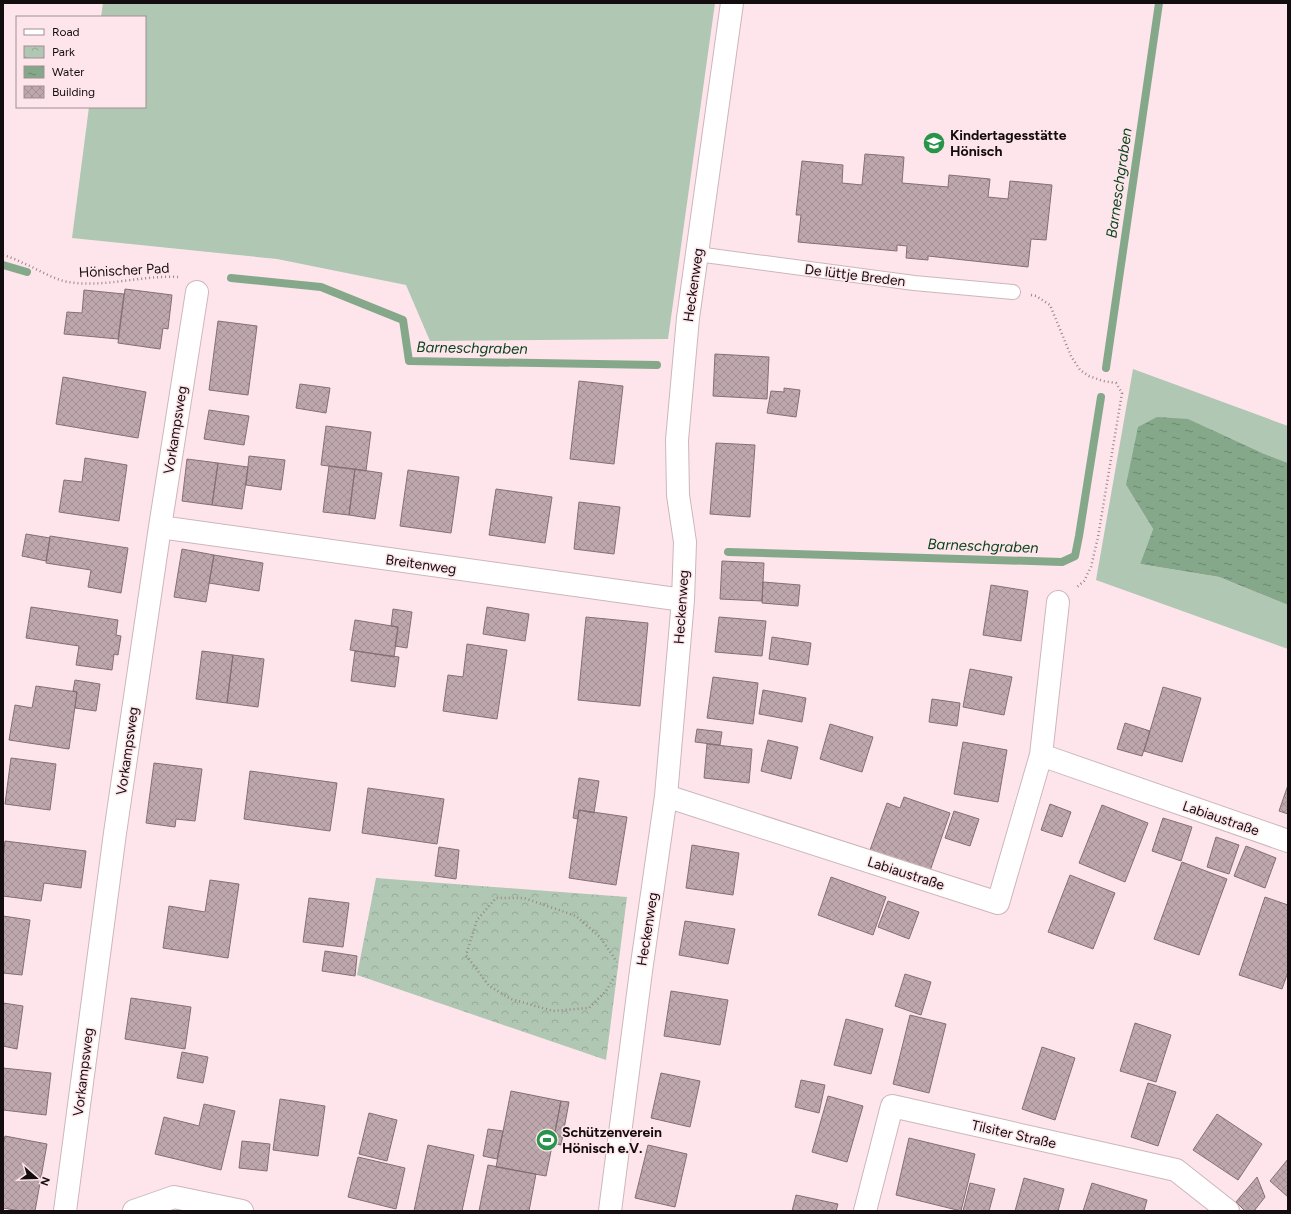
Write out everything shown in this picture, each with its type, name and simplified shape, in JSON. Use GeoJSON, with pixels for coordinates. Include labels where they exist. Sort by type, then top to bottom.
{"type":"FeatureCollection","features":[{"type":"Feature","properties":{"kind":"street","name":"Heckenweg"},"geometry":{"type":"LineString","coordinates":[[610,1211],[631,969],[666,796],[683,600],[685,542],[678,495],[677,440],[688,318],[732,3]]}},
{"type":"Feature","properties":{"kind":"street","name":"Vorkampsweg"},"geometry":{"type":"LineString","coordinates":[[65,1211],[114,841],[160,527],[197,292]]}},
{"type":"Feature","properties":{"kind":"street","name":"Breitenweg"},"geometry":{"type":"LineString","coordinates":[[160,527],[683,600]]}},
{"type":"Feature","properties":{"kind":"street","name":"Labiaustraße"},"geometry":{"type":"LineString","coordinates":[[666,796],[998,903],[1041,755],[1058,602]]}},
{"type":"Feature","properties":{"kind":"street","name":"Labiaustraße"},"geometry":{"type":"LineString","coordinates":[[1041,755],[1288,841]]}},
{"type":"Feature","properties":{"kind":"street","name":"Tilsiter Straße"},"geometry":{"type":"LineString","coordinates":[[865,1211],[892,1106],[1176,1170],[1228,1211]]}},
{"type":"Feature","properties":{"kind":"street"},"geometry":{"type":"LineString","coordinates":[[134,1211],[174,1197],[242,1211]]}},
{"type":"Feature","properties":{"kind":"lane","name":"De lüttje Breden"},"geometry":{"type":"LineString","coordinates":[[697,254],[914,283],[1013,292]]}},
{"type":"Feature","properties":{"kind":"path","name":"Hönischer Pad"},"geometry":{"type":"LineString","coordinates":[[3,255],[22,262],[49,276],[67,282],[114,283],[137,279],[168,277],[183,278],[197,292]]}},
{"type":"Feature","properties":{"kind":"path"},"geometry":{"type":"LineString","coordinates":[[1013,292],[1036,296],[1050,305],[1071,356],[1080,370],[1089,376],[1103,381],[1116,383],[1122,393],[1098,537],[1091,567],[1084,581],[1071,594],[1058,602]]}},
{"type":"Feature","properties":{"kind":"path"},"geometry":{"type":"LineString","coordinates":[[496,898],[524,898],[576,916],[600,937],[631,969],[589,1008],[553,1011],[511,999],[489,986],[466,955],[477,920],[496,898]]}},
{"type":"Feature","properties":{"kind":"green space"},"geometry":{"type":"Polygon","coordinates":[[[103,3],[715,3],[668,339],[430,341],[406,285],[277,259],[72,238],[89,108],[146,108],[146,16],[101,16],[103,3]]]}},
{"type":"Feature","properties":{"kind":"green space"},"geometry":{"type":"Polygon","coordinates":[[[1133,369],[1288,426],[1288,463],[1262,453],[1126,485],[1153,529],[1140,564],[1219,577],[1288,605],[1288,649],[1096,580],[1133,369]]]}},
{"type":"Feature","properties":{"kind":"green space"},"geometry":{"type":"Polygon","coordinates":[[[376,878],[627,897],[606,1060],[357,975],[376,878]]]}},
{"type":"Feature","properties":{"kind":"water"},"geometry":{"type":"Polygon","coordinates":[[[1157,417],[1188,419],[1262,453],[1288,463],[1288,605],[1219,577],[1140,564],[1153,529],[1126,485],[1138,427],[1157,417]]]}},
{"type":"Feature","properties":{"kind":"building"},"geometry":{"type":"Polygon","coordinates":[[[865,154],[904,157],[902,183],[948,187],[949,175],[990,179],[988,197],[1008,199],[1010,181],[1052,185],[1046,240],[1031,239],[1028,267],[928,256],[928,260],[906,258],[907,246],[897,245],[897,251],[798,242],[801,215],[796,215],[802,161],[843,165],[842,183],[862,185],[865,154]]]}},
{"type":"Feature","properties":{"kind":"building"},"geometry":{"type":"Polygon","coordinates":[[[125,289],[172,295],[168,329],[163,328],[160,349],[118,343],[125,289]]]}},
{"type":"Feature","properties":{"kind":"building"},"geometry":{"type":"Polygon","coordinates":[[[84,290],[124,294],[118,339],[64,334],[67,312],[82,313],[84,290]]]}},
{"type":"Feature","properties":{"kind":"building"},"geometry":{"type":"Polygon","coordinates":[[[218,321],[257,326],[248,395],[209,390],[218,321]]]}},
{"type":"Feature","properties":{"kind":"building"},"geometry":{"type":"Polygon","coordinates":[[[715,354],[769,357],[767,399],[713,396],[715,354]]]}},
{"type":"Feature","properties":{"kind":"building"},"geometry":{"type":"Polygon","coordinates":[[[63,377],[146,392],[138,438],[56,424],[63,377]]]}},
{"type":"Feature","properties":{"kind":"building"},"geometry":{"type":"Polygon","coordinates":[[[579,381],[623,386],[614,464],[570,459],[579,381]]]}},
{"type":"Feature","properties":{"kind":"building"},"geometry":{"type":"Polygon","coordinates":[[[300,384],[330,388],[326,413],[296,408],[300,384]]]}},
{"type":"Feature","properties":{"kind":"building"},"geometry":{"type":"Polygon","coordinates":[[[784,388],[800,390],[796,417],[767,413],[771,391],[784,392],[784,388]]]}},
{"type":"Feature","properties":{"kind":"building"},"geometry":{"type":"Polygon","coordinates":[[[209,410],[249,416],[244,445],[204,439],[209,410]]]}},
{"type":"Feature","properties":{"kind":"building"},"geometry":{"type":"Polygon","coordinates":[[[326,426],[371,432],[366,471],[321,465],[326,426]]]}},
{"type":"Feature","properties":{"kind":"building"},"geometry":{"type":"Polygon","coordinates":[[[716,443],[755,445],[750,517],[710,514],[716,443]]]}},
{"type":"Feature","properties":{"kind":"building"},"geometry":{"type":"Polygon","coordinates":[[[249,456],[285,460],[281,490],[246,485],[249,456]]]}},
{"type":"Feature","properties":{"kind":"building"},"geometry":{"type":"Polygon","coordinates":[[[85,458],[127,465],[119,521],[59,512],[64,480],[82,482],[85,458]]]}},
{"type":"Feature","properties":{"kind":"building"},"geometry":{"type":"Polygon","coordinates":[[[187,459],[218,463],[212,505],[182,501],[187,459]]]}},
{"type":"Feature","properties":{"kind":"building"},"geometry":{"type":"Polygon","coordinates":[[[218,463],[248,467],[242,509],[212,505],[218,463]]]}},
{"type":"Feature","properties":{"kind":"building"},"geometry":{"type":"Polygon","coordinates":[[[329,466],[355,469],[349,515],[323,512],[329,466]]]}},
{"type":"Feature","properties":{"kind":"building"},"geometry":{"type":"Polygon","coordinates":[[[355,469],[382,473],[375,519],[349,515],[355,469]]]}},
{"type":"Feature","properties":{"kind":"building"},"geometry":{"type":"Polygon","coordinates":[[[408,470],[459,477],[451,533],[400,526],[408,470]]]}},
{"type":"Feature","properties":{"kind":"building"},"geometry":{"type":"Polygon","coordinates":[[[496,489],[552,497],[545,543],[489,535],[496,489]]]}},
{"type":"Feature","properties":{"kind":"building"},"geometry":{"type":"Polygon","coordinates":[[[579,502],[620,507],[614,554],[574,549],[579,502]]]}},
{"type":"Feature","properties":{"kind":"building"},"geometry":{"type":"Polygon","coordinates":[[[26,534],[50,538],[46,561],[22,556],[26,534]]]}},
{"type":"Feature","properties":{"kind":"building"},"geometry":{"type":"Polygon","coordinates":[[[50,536],[128,548],[121,593],[88,587],[91,570],[46,563],[50,536]]]}},
{"type":"Feature","properties":{"kind":"building"},"geometry":{"type":"Polygon","coordinates":[[[182,549],[214,555],[206,602],[174,597],[182,549]]]}},
{"type":"Feature","properties":{"kind":"building"},"geometry":{"type":"Polygon","coordinates":[[[214,555],[263,563],[259,591],[209,583],[214,555]]]}},
{"type":"Feature","properties":{"kind":"building"},"geometry":{"type":"Polygon","coordinates":[[[722,561],[764,563],[762,601],[720,599],[722,561]]]}},
{"type":"Feature","properties":{"kind":"building"},"geometry":{"type":"Polygon","coordinates":[[[763,582],[800,585],[798,606],[762,603],[763,582]]]}},
{"type":"Feature","properties":{"kind":"building"},"geometry":{"type":"Polygon","coordinates":[[[991,585],[1028,591],[1021,641],[983,635],[991,585]]]}},
{"type":"Feature","properties":{"kind":"building"},"geometry":{"type":"Polygon","coordinates":[[[31,607],[118,620],[116,635],[121,636],[118,655],[114,654],[112,670],[76,665],[79,646],[26,638],[31,607]]]}},
{"type":"Feature","properties":{"kind":"building"},"geometry":{"type":"Polygon","coordinates":[[[487,607],[529,614],[525,641],[483,634],[487,607]]]}},
{"type":"Feature","properties":{"kind":"building"},"geometry":{"type":"Polygon","coordinates":[[[393,609],[412,612],[407,648],[395,646],[398,627],[391,626],[393,609]]]}},
{"type":"Feature","properties":{"kind":"building"},"geometry":{"type":"Polygon","coordinates":[[[586,617],[648,623],[640,706],[578,700],[586,617]]]}},
{"type":"Feature","properties":{"kind":"building"},"geometry":{"type":"Polygon","coordinates":[[[719,617],[766,621],[762,656],[715,652],[719,617]]]}},
{"type":"Feature","properties":{"kind":"building"},"geometry":{"type":"Polygon","coordinates":[[[355,620],[398,627],[394,657],[350,650],[355,620]]]}},
{"type":"Feature","properties":{"kind":"building"},"geometry":{"type":"Polygon","coordinates":[[[772,637],[811,643],[808,665],[769,659],[772,637]]]}},
{"type":"Feature","properties":{"kind":"building"},"geometry":{"type":"Polygon","coordinates":[[[467,644],[507,650],[497,719],[443,711],[448,675],[463,677],[467,644]]]}},
{"type":"Feature","properties":{"kind":"building"},"geometry":{"type":"Polygon","coordinates":[[[202,651],[233,655],[227,703],[196,699],[202,651]]]}},
{"type":"Feature","properties":{"kind":"building"},"geometry":{"type":"Polygon","coordinates":[[[355,651],[399,657],[395,687],[351,681],[355,651]]]}},
{"type":"Feature","properties":{"kind":"building"},"geometry":{"type":"Polygon","coordinates":[[[233,655],[264,659],[258,707],[227,703],[233,655]]]}},
{"type":"Feature","properties":{"kind":"building"},"geometry":{"type":"Polygon","coordinates":[[[970,669],[1012,677],[1004,715],[963,707],[970,669]]]}},
{"type":"Feature","properties":{"kind":"building"},"geometry":{"type":"Polygon","coordinates":[[[713,677],[758,683],[753,724],[707,718],[713,677]]]}},
{"type":"Feature","properties":{"kind":"building"},"geometry":{"type":"Polygon","coordinates":[[[75,680],[100,684],[96,711],[75,708],[77,692],[73,691],[75,680]]]}},
{"type":"Feature","properties":{"kind":"building"},"geometry":{"type":"Polygon","coordinates":[[[36,686],[77,692],[69,749],[9,740],[15,705],[32,708],[36,686]]]}},
{"type":"Feature","properties":{"kind":"building"},"geometry":{"type":"Polygon","coordinates":[[[1163,687],[1201,698],[1182,762],[1144,751],[1163,687]]]}},
{"type":"Feature","properties":{"kind":"building"},"geometry":{"type":"Polygon","coordinates":[[[763,690],[806,698],[802,722],[759,714],[763,690]]]}},
{"type":"Feature","properties":{"kind":"building"},"geometry":{"type":"Polygon","coordinates":[[[932,699],[960,703],[957,726],[929,722],[932,699]]]}},
{"type":"Feature","properties":{"kind":"building"},"geometry":{"type":"Polygon","coordinates":[[[1125,723],[1150,731],[1142,756],[1117,749],[1125,723]]]}},
{"type":"Feature","properties":{"kind":"building"},"geometry":{"type":"Polygon","coordinates":[[[830,724],[873,737],[862,772],[820,759],[830,724]]]}},
{"type":"Feature","properties":{"kind":"building"},"geometry":{"type":"Polygon","coordinates":[[[697,729],[722,732],[720,745],[695,742],[697,729]]]}},
{"type":"Feature","properties":{"kind":"building"},"geometry":{"type":"Polygon","coordinates":[[[768,740],[798,747],[791,779],[761,771],[768,740]]]}},
{"type":"Feature","properties":{"kind":"building"},"geometry":{"type":"Polygon","coordinates":[[[963,742],[1007,750],[998,802],[954,794],[963,742]]]}},
{"type":"Feature","properties":{"kind":"building"},"geometry":{"type":"Polygon","coordinates":[[[707,744],[752,749],[749,783],[704,778],[707,744]]]}},
{"type":"Feature","properties":{"kind":"building"},"geometry":{"type":"Polygon","coordinates":[[[11,758],[56,764],[50,810],[5,804],[11,758]]]}},
{"type":"Feature","properties":{"kind":"building"},"geometry":{"type":"Polygon","coordinates":[[[154,763],[202,769],[195,821],[176,819],[175,827],[146,823],[154,763]]]}},
{"type":"Feature","properties":{"kind":"building"},"geometry":{"type":"Polygon","coordinates":[[[250,771],[337,783],[330,831],[244,819],[250,771]]]}},
{"type":"Feature","properties":{"kind":"building"},"geometry":{"type":"Polygon","coordinates":[[[579,778],[599,781],[594,813],[579,810],[578,819],[573,818],[579,778]]]}},
{"type":"Feature","properties":{"kind":"building"},"geometry":{"type":"Polygon","coordinates":[[[1288,785],[1288,814],[1279,811],[1288,785]]]}},
{"type":"Feature","properties":{"kind":"building"},"geometry":{"type":"Polygon","coordinates":[[[368,788],[444,799],[437,844],[362,833],[368,788]]]}},
{"type":"Feature","properties":{"kind":"building"},"geometry":{"type":"Polygon","coordinates":[[[904,797],[950,813],[930,871],[870,850],[887,803],[900,808],[904,797]]]}},
{"type":"Feature","properties":{"kind":"building"},"geometry":{"type":"Polygon","coordinates":[[[1050,804],[1071,812],[1062,837],[1041,830],[1050,804]]]}},
{"type":"Feature","properties":{"kind":"building"},"geometry":{"type":"Polygon","coordinates":[[[1102,805],[1148,823],[1125,882],[1079,863],[1102,805]]]}},
{"type":"Feature","properties":{"kind":"building"},"geometry":{"type":"Polygon","coordinates":[[[579,810],[627,817],[616,885],[569,878],[579,810]]]}},
{"type":"Feature","properties":{"kind":"building"},"geometry":{"type":"Polygon","coordinates":[[[954,811],[979,819],[970,846],[945,838],[954,811]]]}},
{"type":"Feature","properties":{"kind":"building"},"geometry":{"type":"Polygon","coordinates":[[[1163,818],[1192,827],[1181,861],[1152,851],[1163,818]]]}},
{"type":"Feature","properties":{"kind":"building"},"geometry":{"type":"Polygon","coordinates":[[[1216,837],[1239,845],[1229,874],[1207,867],[1216,837]]]}},
{"type":"Feature","properties":{"kind":"building"},"geometry":{"type":"Polygon","coordinates":[[[5,841],[86,851],[81,888],[44,883],[41,901],[3,896],[3,857],[5,841]]]}},
{"type":"Feature","properties":{"kind":"building"},"geometry":{"type":"Polygon","coordinates":[[[692,845],[739,853],[733,895],[686,888],[692,845]]]}},
{"type":"Feature","properties":{"kind":"building"},"geometry":{"type":"Polygon","coordinates":[[[1246,846],[1276,858],[1265,888],[1234,876],[1246,846]]]}},
{"type":"Feature","properties":{"kind":"building"},"geometry":{"type":"Polygon","coordinates":[[[439,847],[459,850],[456,879],[435,876],[439,847]]]}},
{"type":"Feature","properties":{"kind":"building"},"geometry":{"type":"Polygon","coordinates":[[[1182,862],[1227,879],[1199,955],[1154,939],[1182,862]]]}},
{"type":"Feature","properties":{"kind":"building"},"geometry":{"type":"Polygon","coordinates":[[[1070,875],[1115,893],[1093,949],[1048,932],[1070,875]]]}},
{"type":"Feature","properties":{"kind":"building"},"geometry":{"type":"Polygon","coordinates":[[[831,877],[886,897],[873,935],[818,915],[831,877]]]}},
{"type":"Feature","properties":{"kind":"building"},"geometry":{"type":"Polygon","coordinates":[[[210,880],[239,884],[228,958],[163,948],[169,906],[205,912],[210,880]]]}},
{"type":"Feature","properties":{"kind":"building"},"geometry":{"type":"Polygon","coordinates":[[[1265,897],[1288,905],[1288,972],[1282,989],[1239,975],[1265,897]]]}},
{"type":"Feature","properties":{"kind":"building"},"geometry":{"type":"Polygon","coordinates":[[[309,898],[349,903],[343,947],[303,942],[309,898]]]}},
{"type":"Feature","properties":{"kind":"building"},"geometry":{"type":"Polygon","coordinates":[[[888,901],[919,912],[909,939],[878,927],[888,901]]]}},
{"type":"Feature","properties":{"kind":"building"},"geometry":{"type":"Polygon","coordinates":[[[3,916],[30,920],[22,975],[3,973],[3,916]]]}},
{"type":"Feature","properties":{"kind":"building"},"geometry":{"type":"Polygon","coordinates":[[[685,921],[735,929],[728,964],[679,955],[685,921]]]}},
{"type":"Feature","properties":{"kind":"building"},"geometry":{"type":"Polygon","coordinates":[[[325,951],[357,956],[355,976],[322,971],[325,951]]]}},
{"type":"Feature","properties":{"kind":"building"},"geometry":{"type":"Polygon","coordinates":[[[905,974],[931,982],[921,1015],[895,1006],[905,974]]]}},
{"type":"Feature","properties":{"kind":"building"},"geometry":{"type":"Polygon","coordinates":[[[671,991],[728,1000],[720,1045],[664,1036],[671,991]]]}},
{"type":"Feature","properties":{"kind":"building"},"geometry":{"type":"Polygon","coordinates":[[[131,998],[191,1007],[185,1049],[125,1039],[131,998]]]}},
{"type":"Feature","properties":{"kind":"building"},"geometry":{"type":"Polygon","coordinates":[[[3,1003],[23,1006],[17,1049],[3,1046],[3,1003]]]}},
{"type":"Feature","properties":{"kind":"building"},"geometry":{"type":"Polygon","coordinates":[[[910,1015],[946,1024],[929,1093],[893,1084],[910,1015]]]}},
{"type":"Feature","properties":{"kind":"building"},"geometry":{"type":"Polygon","coordinates":[[[846,1019],[883,1029],[871,1074],[834,1065],[846,1019]]]}},
{"type":"Feature","properties":{"kind":"building"},"geometry":{"type":"Polygon","coordinates":[[[1135,1023],[1171,1035],[1156,1082],[1120,1071],[1135,1023]]]}},
{"type":"Feature","properties":{"kind":"building"},"geometry":{"type":"Polygon","coordinates":[[[1042,1047],[1075,1058],[1055,1120],[1022,1109],[1042,1047]]]}},
{"type":"Feature","properties":{"kind":"building"},"geometry":{"type":"Polygon","coordinates":[[[182,1052],[208,1057],[203,1083],[177,1078],[182,1052]]]}},
{"type":"Feature","properties":{"kind":"building"},"geometry":{"type":"Polygon","coordinates":[[[3,1068],[51,1073],[46,1115],[3,1110],[3,1068]]]}},
{"type":"Feature","properties":{"kind":"building"},"geometry":{"type":"Polygon","coordinates":[[[661,1073],[700,1081],[690,1127],[651,1118],[661,1073]]]}},
{"type":"Feature","properties":{"kind":"building"},"geometry":{"type":"Polygon","coordinates":[[[801,1080],[825,1085],[819,1113],[795,1107],[801,1080]]]}},
{"type":"Feature","properties":{"kind":"building"},"geometry":{"type":"Polygon","coordinates":[[[1148,1083],[1176,1092],[1158,1146],[1131,1137],[1148,1083]]]}},
{"type":"Feature","properties":{"kind":"building"},"geometry":{"type":"Polygon","coordinates":[[[511,1091],[561,1101],[546,1176],[496,1167],[511,1091]]]}},
{"type":"Feature","properties":{"kind":"building"},"geometry":{"type":"Polygon","coordinates":[[[828,1096],[863,1106],[847,1162],[812,1152],[828,1096]]]}},
{"type":"Feature","properties":{"kind":"building"},"geometry":{"type":"Polygon","coordinates":[[[280,1099],[325,1106],[318,1156],[273,1150],[280,1099]]]}},
{"type":"Feature","properties":{"kind":"building"},"geometry":{"type":"Polygon","coordinates":[[[561,1101],[569,1102],[561,1145],[553,1143],[561,1101]]]}},
{"type":"Feature","properties":{"kind":"building"},"geometry":{"type":"Polygon","coordinates":[[[204,1104],[235,1111],[221,1170],[155,1154],[164,1117],[199,1126],[204,1104]]]}},
{"type":"Feature","properties":{"kind":"building"},"geometry":{"type":"Polygon","coordinates":[[[369,1113],[397,1120],[387,1161],[359,1154],[369,1113]]]}},
{"type":"Feature","properties":{"kind":"building"},"geometry":{"type":"Polygon","coordinates":[[[1217,1114],[1262,1144],[1238,1180],[1193,1150],[1217,1114]]]}},
{"type":"Feature","properties":{"kind":"building"},"geometry":{"type":"Polygon","coordinates":[[[488,1129],[503,1131],[497,1159],[483,1156],[488,1129]]]}},
{"type":"Feature","properties":{"kind":"building"},"geometry":{"type":"Polygon","coordinates":[[[5,1136],[47,1144],[35,1211],[20,1211],[3,1208],[3,1145],[5,1136]]]}},
{"type":"Feature","properties":{"kind":"building"},"geometry":{"type":"Polygon","coordinates":[[[909,1138],[975,1154],[961,1211],[896,1195],[909,1138]]]}},
{"type":"Feature","properties":{"kind":"building"},"geometry":{"type":"Polygon","coordinates":[[[242,1141],[270,1144],[267,1171],[239,1168],[242,1141]]]}},
{"type":"Feature","properties":{"kind":"building"},"geometry":{"type":"Polygon","coordinates":[[[428,1145],[474,1155],[462,1211],[414,1211],[428,1145]]]}},
{"type":"Feature","properties":{"kind":"building"},"geometry":{"type":"Polygon","coordinates":[[[648,1145],[687,1154],[675,1207],[635,1198],[648,1145]]]}},
{"type":"Feature","properties":{"kind":"building"},"geometry":{"type":"Polygon","coordinates":[[[358,1157],[405,1168],[396,1209],[348,1197],[358,1157]]]}},
{"type":"Feature","properties":{"kind":"building"},"geometry":{"type":"Polygon","coordinates":[[[1288,1159],[1288,1197],[1270,1181],[1288,1159]]]}},
{"type":"Feature","properties":{"kind":"building"},"geometry":{"type":"Polygon","coordinates":[[[488,1165],[536,1174],[529,1211],[479,1211],[488,1165]]]}},
{"type":"Feature","properties":{"kind":"building"},"geometry":{"type":"Polygon","coordinates":[[[1257,1177],[1265,1197],[1254,1211],[1245,1211],[1236,1202],[1257,1177]]]}},
{"type":"Feature","properties":{"kind":"building"},"geometry":{"type":"Polygon","coordinates":[[[1024,1178],[1064,1189],[1058,1211],[1015,1211],[1024,1178]]]}},
{"type":"Feature","properties":{"kind":"building"},"geometry":{"type":"Polygon","coordinates":[[[970,1183],[995,1189],[989,1211],[963,1211],[970,1183]]]}},
{"type":"Feature","properties":{"kind":"building"},"geometry":{"type":"Polygon","coordinates":[[[1092,1183],[1147,1200],[1144,1211],[1083,1211],[1092,1183]]]}},
{"type":"Feature","properties":{"kind":"building"},"geometry":{"type":"Polygon","coordinates":[[[796,1195],[838,1204],[836,1211],[792,1211],[796,1195]]]}},
{"type":"Feature","properties":{"kind":"waterway","name":"Barneschgraben"},"geometry":{"type":"LineString","coordinates":[[1106,368],[1159,3]]}},
{"type":"Feature","properties":{"kind":"waterway","name":"Barneschgraben"},"geometry":{"type":"LineString","coordinates":[[3,265],[27,272]]}},
{"type":"Feature","properties":{"kind":"waterway","name":"Barneschgraben"},"geometry":{"type":"LineString","coordinates":[[231,278],[321,287],[403,320],[409,361],[657,365]]}},
{"type":"Feature","properties":{"kind":"waterway","name":"Barneschgraben"},"geometry":{"type":"LineString","coordinates":[[728,552],[1062,562],[1075,556],[1101,397]]}},
{"type":"Feature","properties":{"kind":"place","name":"Kindertagesstätte Hönisch"},"geometry":{"type":"Point","coordinates":[934,143]}},
{"type":"Feature","properties":{"kind":"place","name":"Schützenverein Hönisch e.V."},"geometry":{"type":"Point","coordinates":[547,1140]}}]}
